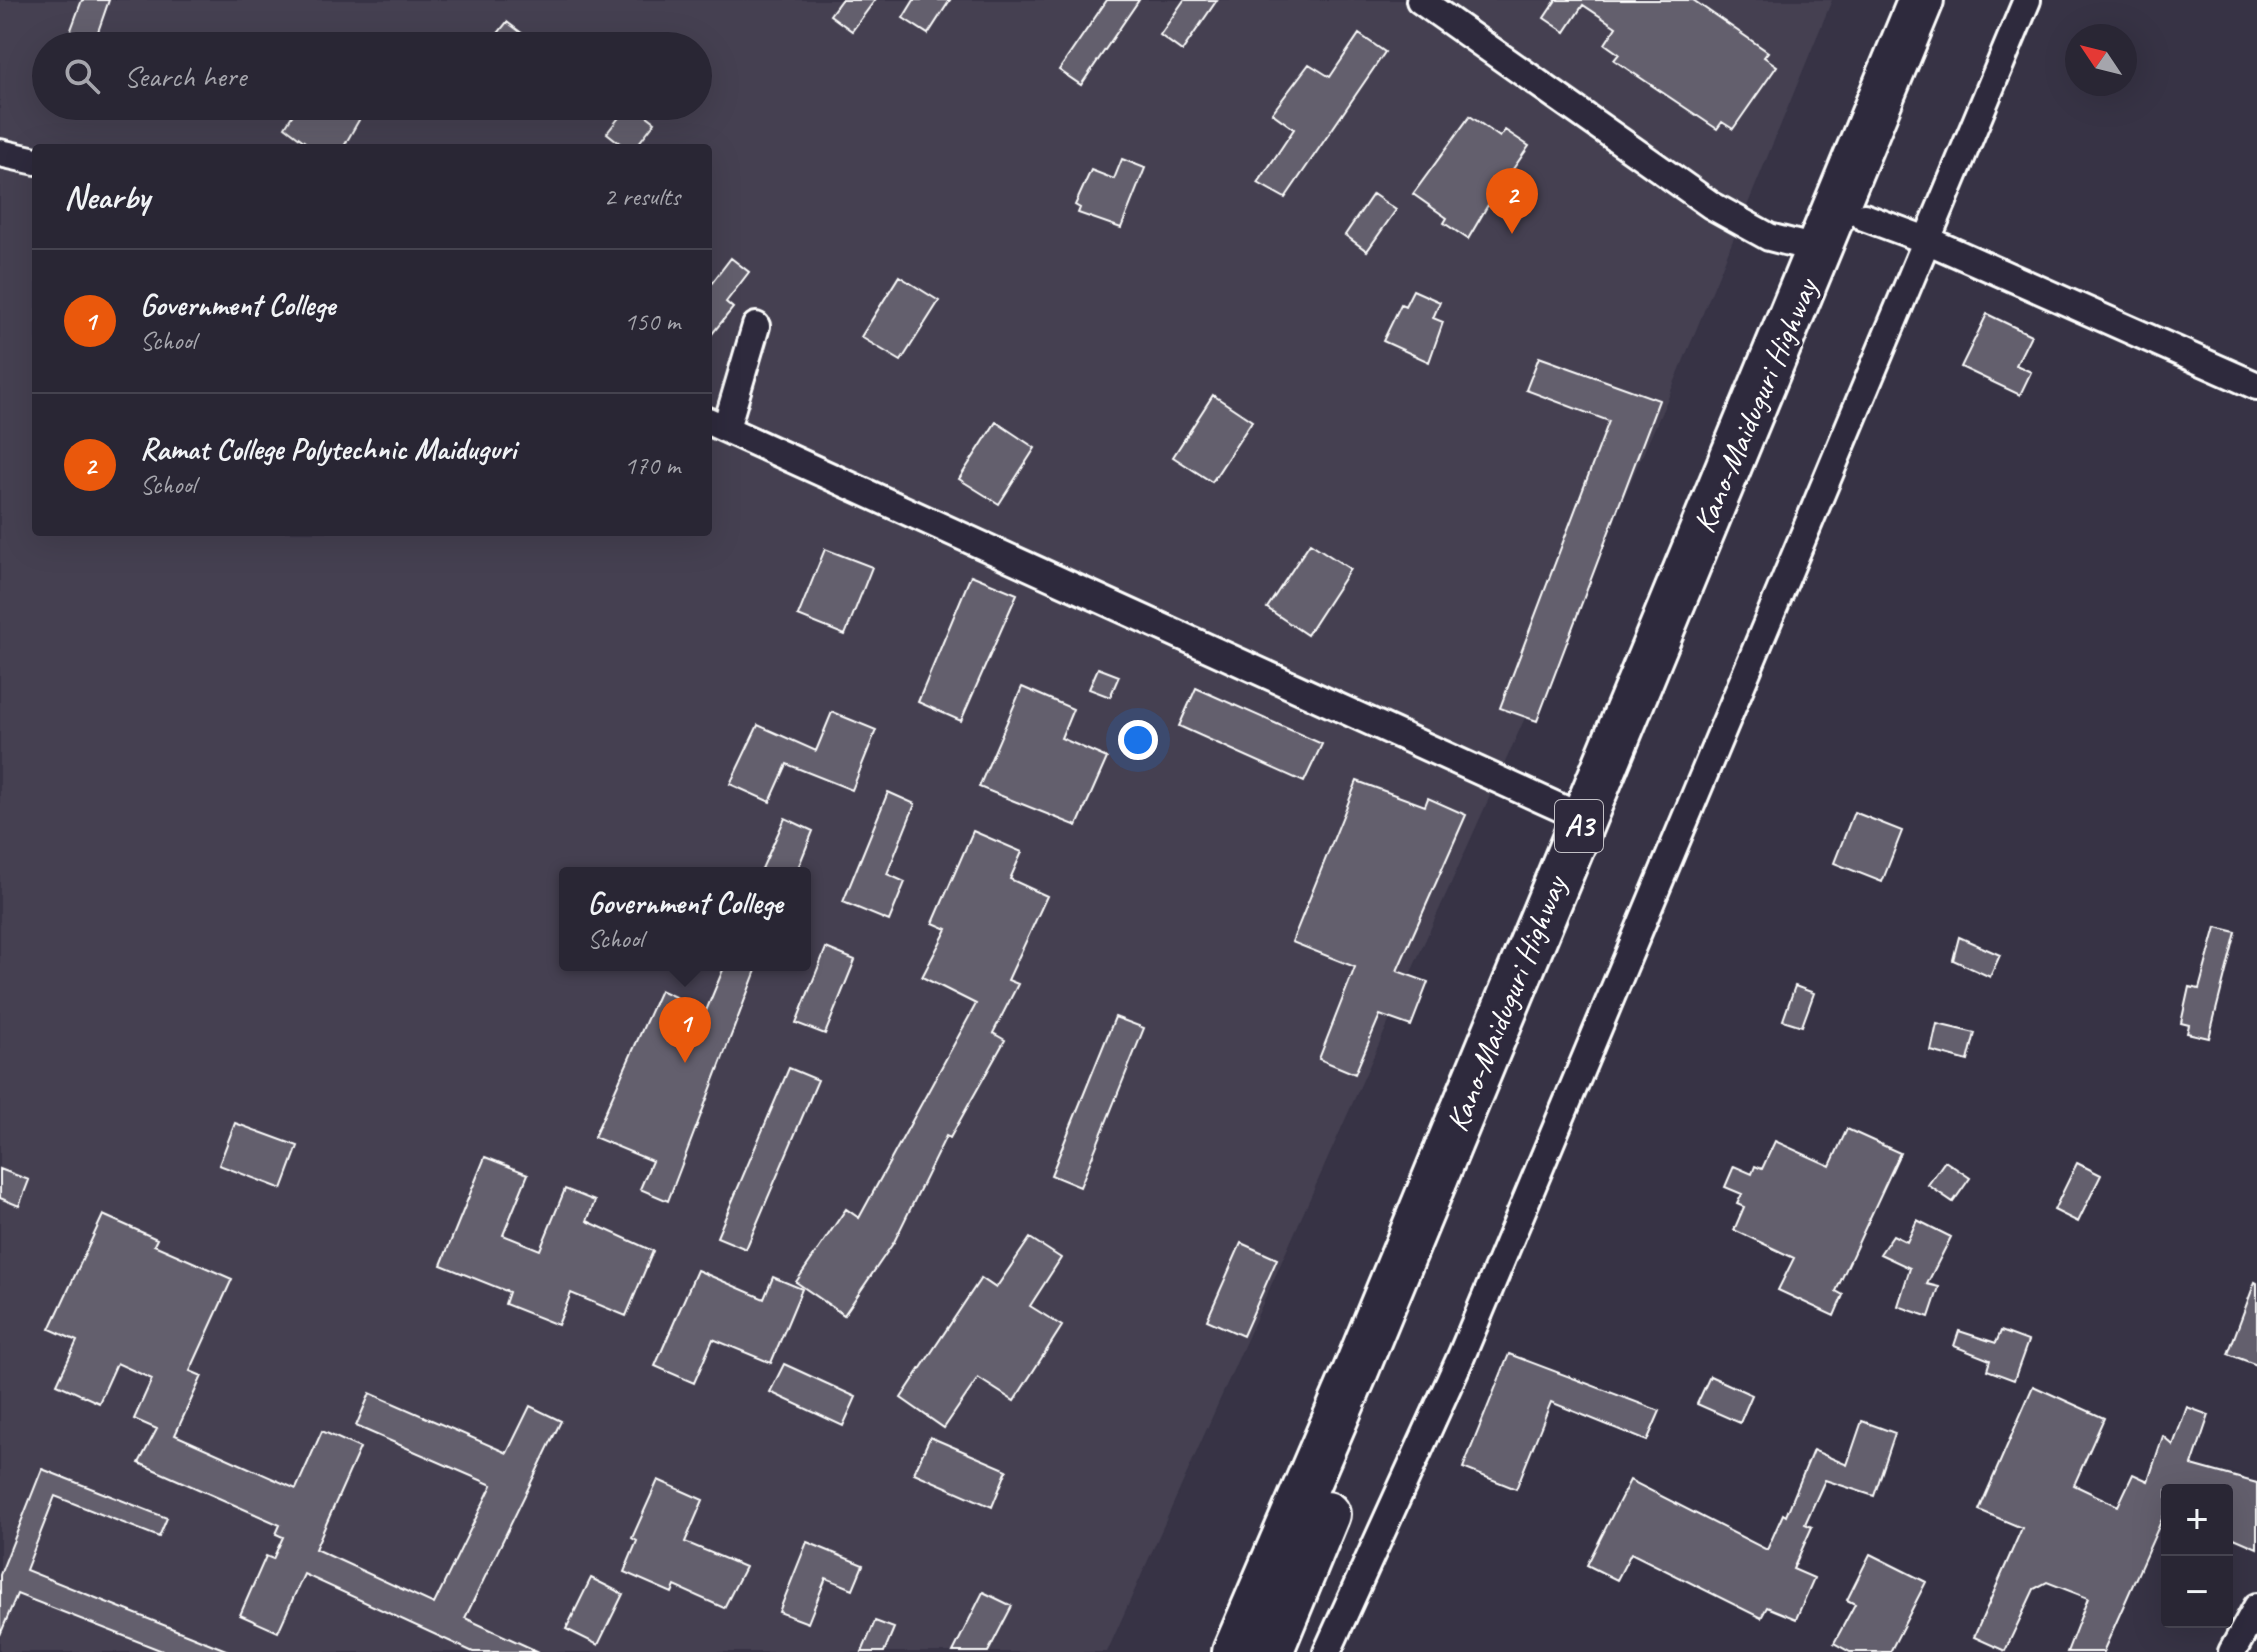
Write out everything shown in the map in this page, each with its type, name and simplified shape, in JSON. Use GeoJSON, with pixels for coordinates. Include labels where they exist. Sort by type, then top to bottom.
{"type":"FeatureCollection","features":[{"type":"Feature","properties":{"kind":"highway","name":"Kano-Maiduguri Highway"},"geometry":{"type":"LineString","coordinates":[[1235,1652],[1354,1375],[1821,250],[1921,0]]}},
{"type":"Feature","properties":{"kind":"highway","name":"Kano-Maiduguri Highway"},"geometry":{"type":"LineString","coordinates":[[1270,1652],[1593,862],[1953,0]]}},
{"type":"Feature","properties":{"kind":"street"},"geometry":{"type":"LineString","coordinates":[[1327,1652],[1460,1359],[2027,0]]}},
{"type":"Feature","properties":{"kind":"street"},"geometry":{"type":"LineString","coordinates":[[1434,4],[1711,205],[1769,237],[1821,250]]}},
{"type":"Feature","properties":{"kind":"street"},"geometry":{"type":"LineString","coordinates":[[0,153],[32,160]]}},
{"type":"Feature","properties":{"kind":"street"},"geometry":{"type":"LineString","coordinates":[[1864,217],[1929,241],[2257,386]]}},
{"type":"Feature","properties":{"kind":"street"},"geometry":{"type":"LineString","coordinates":[[756,326],[717,425],[1583,818]]}},
{"type":"Feature","properties":{"kind":"street"},"geometry":{"type":"LineString","coordinates":[[2232,1652],[2257,1607]]}},
{"type":"Feature","properties":{"kind":"shaded area"},"geometry":{"type":"Polygon","coordinates":[[[0,0],[1832,0],[1668,398],[1107,1652],[0,1652],[0,0]]]}},
{"type":"Feature","properties":{"kind":"building"},"geometry":{"type":"Polygon","coordinates":[[[82,0],[109,0],[98,32],[70,32],[82,0]]]}},
{"type":"Feature","properties":{"kind":"building"},"geometry":{"type":"Polygon","coordinates":[[[841,0],[875,0],[852,31],[830,15],[841,0]]]}},
{"type":"Feature","properties":{"kind":"building"},"geometry":{"type":"Polygon","coordinates":[[[914,0],[950,0],[928,34],[903,18],[914,0]]]}},
{"type":"Feature","properties":{"kind":"building"},"geometry":{"type":"Polygon","coordinates":[[[1107,0],[1139,0],[1081,85],[1059,70],[1107,0]]]}},
{"type":"Feature","properties":{"kind":"building"},"geometry":{"type":"Polygon","coordinates":[[[1184,0],[1217,0],[1182,51],[1160,35],[1184,0]]]}},
{"type":"Feature","properties":{"kind":"building"},"geometry":{"type":"Polygon","coordinates":[[[1556,0],[1693,0],[1768,52],[1764,57],[1777,66],[1733,129],[1722,122],[1717,129],[1614,60],[1619,54],[1605,44],[1616,27],[1583,5],[1565,32],[1544,18],[1556,0]]]}},
{"type":"Feature","properties":{"kind":"building"},"geometry":{"type":"Polygon","coordinates":[[[507,22],[520,32],[499,32],[507,22]]]}},
{"type":"Feature","properties":{"kind":"building"},"geometry":{"type":"Polygon","coordinates":[[[1359,34],[1385,52],[1285,198],[1258,183],[1294,129],[1272,113],[1309,64],[1330,77],[1359,34]]]}},
{"type":"Feature","properties":{"kind":"building"},"geometry":{"type":"Polygon","coordinates":[[[1470,116],[1500,137],[1505,130],[1529,146],[1504,182],[1530,200],[1514,223],[1488,205],[1468,239],[1444,223],[1447,218],[1413,194],[1470,116]]]}},
{"type":"Feature","properties":{"kind":"building"},"geometry":{"type":"Polygon","coordinates":[[[289,120],[359,120],[345,144],[304,144],[285,127],[289,120]]]}},
{"type":"Feature","properties":{"kind":"building"},"geometry":{"type":"Polygon","coordinates":[[[617,120],[655,122],[638,144],[621,144],[607,133],[617,120]]]}},
{"type":"Feature","properties":{"kind":"building"},"geometry":{"type":"Polygon","coordinates":[[[1122,159],[1145,168],[1121,228],[1078,213],[1080,208],[1075,205],[1091,170],[1114,179],[1122,159]]]}},
{"type":"Feature","properties":{"kind":"building"},"geometry":{"type":"Polygon","coordinates":[[[1373,194],[1396,210],[1367,251],[1345,235],[1373,194]]]}},
{"type":"Feature","properties":{"kind":"building"},"geometry":{"type":"Polygon","coordinates":[[[731,258],[749,272],[726,302],[733,308],[712,334],[712,283],[731,258]]]}},
{"type":"Feature","properties":{"kind":"building"},"geometry":{"type":"Polygon","coordinates":[[[899,276],[939,301],[901,361],[861,337],[899,276]]]}},
{"type":"Feature","properties":{"kind":"building"},"geometry":{"type":"Polygon","coordinates":[[[1413,290],[1440,302],[1433,318],[1443,322],[1429,362],[1383,341],[1401,304],[1405,306],[1413,290]]]}},
{"type":"Feature","properties":{"kind":"building"},"geometry":{"type":"Polygon","coordinates":[[[1987,314],[2031,335],[2016,365],[2031,372],[2020,395],[1961,367],[1987,314]]]}},
{"type":"Feature","properties":{"kind":"building"},"geometry":{"type":"Polygon","coordinates":[[[1539,357],[1659,400],[1537,721],[1500,708],[1609,421],[1526,390],[1539,357]]]}},
{"type":"Feature","properties":{"kind":"building"},"geometry":{"type":"Polygon","coordinates":[[[1213,395],[1252,421],[1212,482],[1173,457],[1213,395]]]}},
{"type":"Feature","properties":{"kind":"building"},"geometry":{"type":"Polygon","coordinates":[[[996,422],[1035,448],[999,504],[959,479],[996,422]]]}},
{"type":"Feature","properties":{"kind":"building"},"geometry":{"type":"Polygon","coordinates":[[[1310,543],[1350,569],[1307,635],[1267,608],[1310,543]]]}},
{"type":"Feature","properties":{"kind":"building"},"geometry":{"type":"Polygon","coordinates":[[[825,549],[872,567],[845,635],[798,616],[825,549]]]}},
{"type":"Feature","properties":{"kind":"building"},"geometry":{"type":"Polygon","coordinates":[[[971,575],[1017,594],[961,721],[918,702],[971,575]]]}},
{"type":"Feature","properties":{"kind":"building"},"geometry":{"type":"Polygon","coordinates":[[[1098,668],[1119,676],[1110,697],[1089,689],[1098,668]]]}},
{"type":"Feature","properties":{"kind":"building"},"geometry":{"type":"Polygon","coordinates":[[[1022,687],[1073,709],[1061,738],[1107,758],[1077,826],[979,787],[1022,687]]]}},
{"type":"Feature","properties":{"kind":"building"},"geometry":{"type":"Polygon","coordinates":[[[1196,688],[1322,744],[1304,782],[1179,726],[1196,688]]]}},
{"type":"Feature","properties":{"kind":"building"},"geometry":{"type":"Polygon","coordinates":[[[832,712],[876,730],[852,790],[787,764],[770,802],[730,784],[758,725],[816,751],[832,712]]]}},
{"type":"Feature","properties":{"kind":"building"},"geometry":{"type":"Polygon","coordinates":[[[1357,781],[1425,806],[1428,798],[1466,815],[1397,971],[1428,982],[1411,1026],[1380,1015],[1355,1074],[1319,1059],[1355,967],[1292,942],[1357,781]]]}},
{"type":"Feature","properties":{"kind":"building"},"geometry":{"type":"Polygon","coordinates":[[[888,792],[915,804],[887,874],[905,882],[889,921],[843,902],[888,792]]]}},
{"type":"Feature","properties":{"kind":"building"},"geometry":{"type":"Polygon","coordinates":[[[1854,812],[1902,831],[1882,882],[1834,863],[1854,812]]]}},
{"type":"Feature","properties":{"kind":"building"},"geometry":{"type":"Polygon","coordinates":[[[785,818],[813,831],[798,867],[763,867],[785,818]]]}},
{"type":"Feature","properties":{"kind":"building"},"geometry":{"type":"Polygon","coordinates":[[[973,831],[1022,852],[1010,879],[1047,896],[1008,980],[1018,984],[993,1033],[1005,1040],[950,1138],[946,1136],[894,1242],[844,1315],[796,1282],[846,1209],[859,1218],[976,1004],[922,977],[947,929],[933,923],[973,831]]]}},
{"type":"Feature","properties":{"kind":"building"},"geometry":{"type":"Polygon","coordinates":[[[2216,927],[2236,932],[2209,1038],[2187,1033],[2189,1025],[2181,1023],[2189,987],[2199,989],[2216,927]]]}},
{"type":"Feature","properties":{"kind":"building"},"geometry":{"type":"Polygon","coordinates":[[[1959,937],[2000,955],[1990,977],[1953,960],[1959,937]]]}},
{"type":"Feature","properties":{"kind":"building"},"geometry":{"type":"Polygon","coordinates":[[[826,948],[855,960],[825,1034],[796,1023],[826,948]]]}},
{"type":"Feature","properties":{"kind":"building"},"geometry":{"type":"Polygon","coordinates":[[[723,971],[756,971],[668,1201],[640,1189],[652,1161],[594,1137],[660,990],[706,1011],[723,971]]]}},
{"type":"Feature","properties":{"kind":"building"},"geometry":{"type":"Polygon","coordinates":[[[1795,986],[1814,993],[1802,1026],[1783,1020],[1795,986]]]}},
{"type":"Feature","properties":{"kind":"building"},"geometry":{"type":"Polygon","coordinates":[[[1115,1017],[1144,1028],[1080,1187],[1051,1175],[1115,1017]]]}},
{"type":"Feature","properties":{"kind":"building"},"geometry":{"type":"Polygon","coordinates":[[[1937,1024],[1975,1033],[1968,1061],[1931,1051],[1937,1024]]]}},
{"type":"Feature","properties":{"kind":"building"},"geometry":{"type":"Polygon","coordinates":[[[789,1068],[818,1080],[746,1249],[717,1237],[789,1068]]]}},
{"type":"Feature","properties":{"kind":"building"},"geometry":{"type":"Polygon","coordinates":[[[235,1123],[298,1146],[282,1189],[219,1165],[235,1123]]]}},
{"type":"Feature","properties":{"kind":"building"},"geometry":{"type":"Polygon","coordinates":[[[1847,1129],[1900,1153],[1836,1291],[1843,1295],[1834,1316],[1778,1290],[1794,1258],[1734,1230],[1744,1207],[1737,1204],[1742,1194],[1725,1187],[1734,1166],[1752,1174],[1755,1166],[1762,1169],[1775,1141],[1830,1166],[1847,1129]]]}},
{"type":"Feature","properties":{"kind":"building"},"geometry":{"type":"Polygon","coordinates":[[[485,1157],[528,1174],[503,1235],[540,1250],[565,1189],[595,1201],[587,1221],[653,1251],[626,1316],[571,1293],[558,1325],[505,1304],[509,1292],[441,1265],[485,1157]]]}},
{"type":"Feature","properties":{"kind":"building"},"geometry":{"type":"Polygon","coordinates":[[[1945,1161],[1970,1178],[1953,1202],[1928,1185],[1945,1161]]]}},
{"type":"Feature","properties":{"kind":"building"},"geometry":{"type":"Polygon","coordinates":[[[2077,1163],[2101,1175],[2078,1222],[2054,1210],[2077,1163]]]}},
{"type":"Feature","properties":{"kind":"building"},"geometry":{"type":"Polygon","coordinates":[[[0,1169],[29,1180],[19,1206],[0,1198],[0,1169]]]}},
{"type":"Feature","properties":{"kind":"building"},"geometry":{"type":"Polygon","coordinates":[[[103,1215],[157,1239],[154,1245],[232,1279],[190,1371],[202,1376],[175,1435],[296,1489],[322,1431],[360,1448],[315,1549],[434,1604],[492,1485],[356,1426],[370,1393],[507,1453],[530,1406],[561,1421],[465,1618],[539,1652],[473,1652],[304,1574],[278,1632],[240,1615],[266,1556],[273,1559],[283,1537],[276,1534],[280,1525],[139,1463],[157,1429],[134,1419],[152,1379],[117,1363],[99,1403],[57,1384],[77,1341],[50,1329],[103,1215]]]}},
{"type":"Feature","properties":{"kind":"building"},"geometry":{"type":"Polygon","coordinates":[[[1917,1220],[1951,1237],[1927,1284],[1939,1287],[1929,1317],[1898,1306],[1910,1268],[1880,1254],[1893,1235],[1907,1242],[1917,1220]]]}},
{"type":"Feature","properties":{"kind":"building"},"geometry":{"type":"Polygon","coordinates":[[[1030,1238],[1061,1258],[1030,1306],[1062,1326],[1014,1401],[978,1378],[944,1428],[901,1398],[981,1278],[996,1288],[1030,1238]]]}},
{"type":"Feature","properties":{"kind":"building"},"geometry":{"type":"Polygon","coordinates":[[[1241,1243],[1277,1259],[1243,1336],[1207,1320],[1241,1243]]]}},
{"type":"Feature","properties":{"kind":"building"},"geometry":{"type":"Polygon","coordinates":[[[697,1270],[764,1299],[773,1277],[802,1289],[771,1363],[713,1339],[694,1383],[655,1366],[697,1270]]]}},
{"type":"Feature","properties":{"kind":"building"},"geometry":{"type":"Polygon","coordinates":[[[2257,1283],[2257,1365],[2228,1354],[2257,1283]]]}},
{"type":"Feature","properties":{"kind":"building"},"geometry":{"type":"Polygon","coordinates":[[[1959,1331],[1996,1343],[2001,1331],[2028,1341],[2014,1380],[1987,1370],[1990,1360],[1954,1346],[1959,1331]]]}},
{"type":"Feature","properties":{"kind":"building"},"geometry":{"type":"Polygon","coordinates":[[[1509,1354],[1660,1411],[1647,1441],[1551,1402],[1516,1489],[1463,1468],[1509,1354]]]}},
{"type":"Feature","properties":{"kind":"building"},"geometry":{"type":"Polygon","coordinates":[[[784,1364],[856,1397],[843,1426],[770,1392],[784,1364]]]}},
{"type":"Feature","properties":{"kind":"building"},"geometry":{"type":"Polygon","coordinates":[[[1710,1376],[1752,1395],[1740,1423],[1697,1404],[1710,1376]]]}},
{"type":"Feature","properties":{"kind":"building"},"geometry":{"type":"Polygon","coordinates":[[[2033,1386],[2104,1418],[2074,1485],[2118,1506],[2133,1474],[2148,1481],[2163,1436],[2173,1445],[2187,1407],[2209,1415],[2192,1465],[2257,1483],[2257,1548],[2233,1538],[2233,1484],[2161,1484],[2161,1522],[2103,1652],[2067,1652],[2088,1598],[2047,1582],[2034,1589],[2005,1651],[1974,1637],[2022,1528],[1979,1510],[2033,1386]]]}},
{"type":"Feature","properties":{"kind":"building"},"geometry":{"type":"Polygon","coordinates":[[[1862,1421],[1895,1433],[1874,1496],[1825,1480],[1805,1524],[1812,1527],[1793,1569],[1814,1578],[1796,1619],[1767,1607],[1761,1618],[1631,1553],[1617,1580],[1587,1565],[1630,1480],[1767,1550],[1783,1514],[1786,1516],[1813,1450],[1847,1465],[1862,1421]]]}},
{"type":"Feature","properties":{"kind":"building"},"geometry":{"type":"Polygon","coordinates":[[[930,1437],[1007,1470],[992,1507],[914,1473],[930,1437]]]}},
{"type":"Feature","properties":{"kind":"building"},"geometry":{"type":"Polygon","coordinates":[[[42,1469],[167,1518],[159,1537],[55,1496],[26,1570],[231,1652],[165,1652],[17,1594],[0,1635],[0,1575],[42,1469]]]}},
{"type":"Feature","properties":{"kind":"building"},"geometry":{"type":"Polygon","coordinates":[[[658,1480],[703,1500],[685,1542],[745,1567],[724,1608],[675,1586],[672,1593],[624,1572],[637,1541],[632,1538],[658,1480]]]}},
{"type":"Feature","properties":{"kind":"building"},"geometry":{"type":"Polygon","coordinates":[[[807,1542],[863,1565],[853,1589],[826,1578],[808,1623],[779,1612],[807,1542]]]}},
{"type":"Feature","properties":{"kind":"building"},"geometry":{"type":"Polygon","coordinates":[[[1870,1554],[1926,1582],[1890,1652],[1850,1652],[1834,1643],[1855,1604],[1847,1600],[1870,1554]]]}},
{"type":"Feature","properties":{"kind":"building"},"geometry":{"type":"Polygon","coordinates":[[[591,1578],[623,1594],[598,1645],[566,1629],[591,1578]]]}},
{"type":"Feature","properties":{"kind":"building"},"geometry":{"type":"Polygon","coordinates":[[[983,1592],[1012,1606],[988,1652],[953,1652],[983,1592]]]}},
{"type":"Feature","properties":{"kind":"building"},"geometry":{"type":"Polygon","coordinates":[[[875,1621],[894,1628],[884,1652],[862,1652],[875,1621]]]}},
{"type":"Feature","properties":{"kind":"place","name":"Ramat College Polytechnic Maiduguri"},"geometry":{"type":"Point","coordinates":[1512,234]}},
{"type":"Feature","properties":{"kind":"place","name":"Government College"},"geometry":{"type":"Point","coordinates":[685,1063]}}]}
